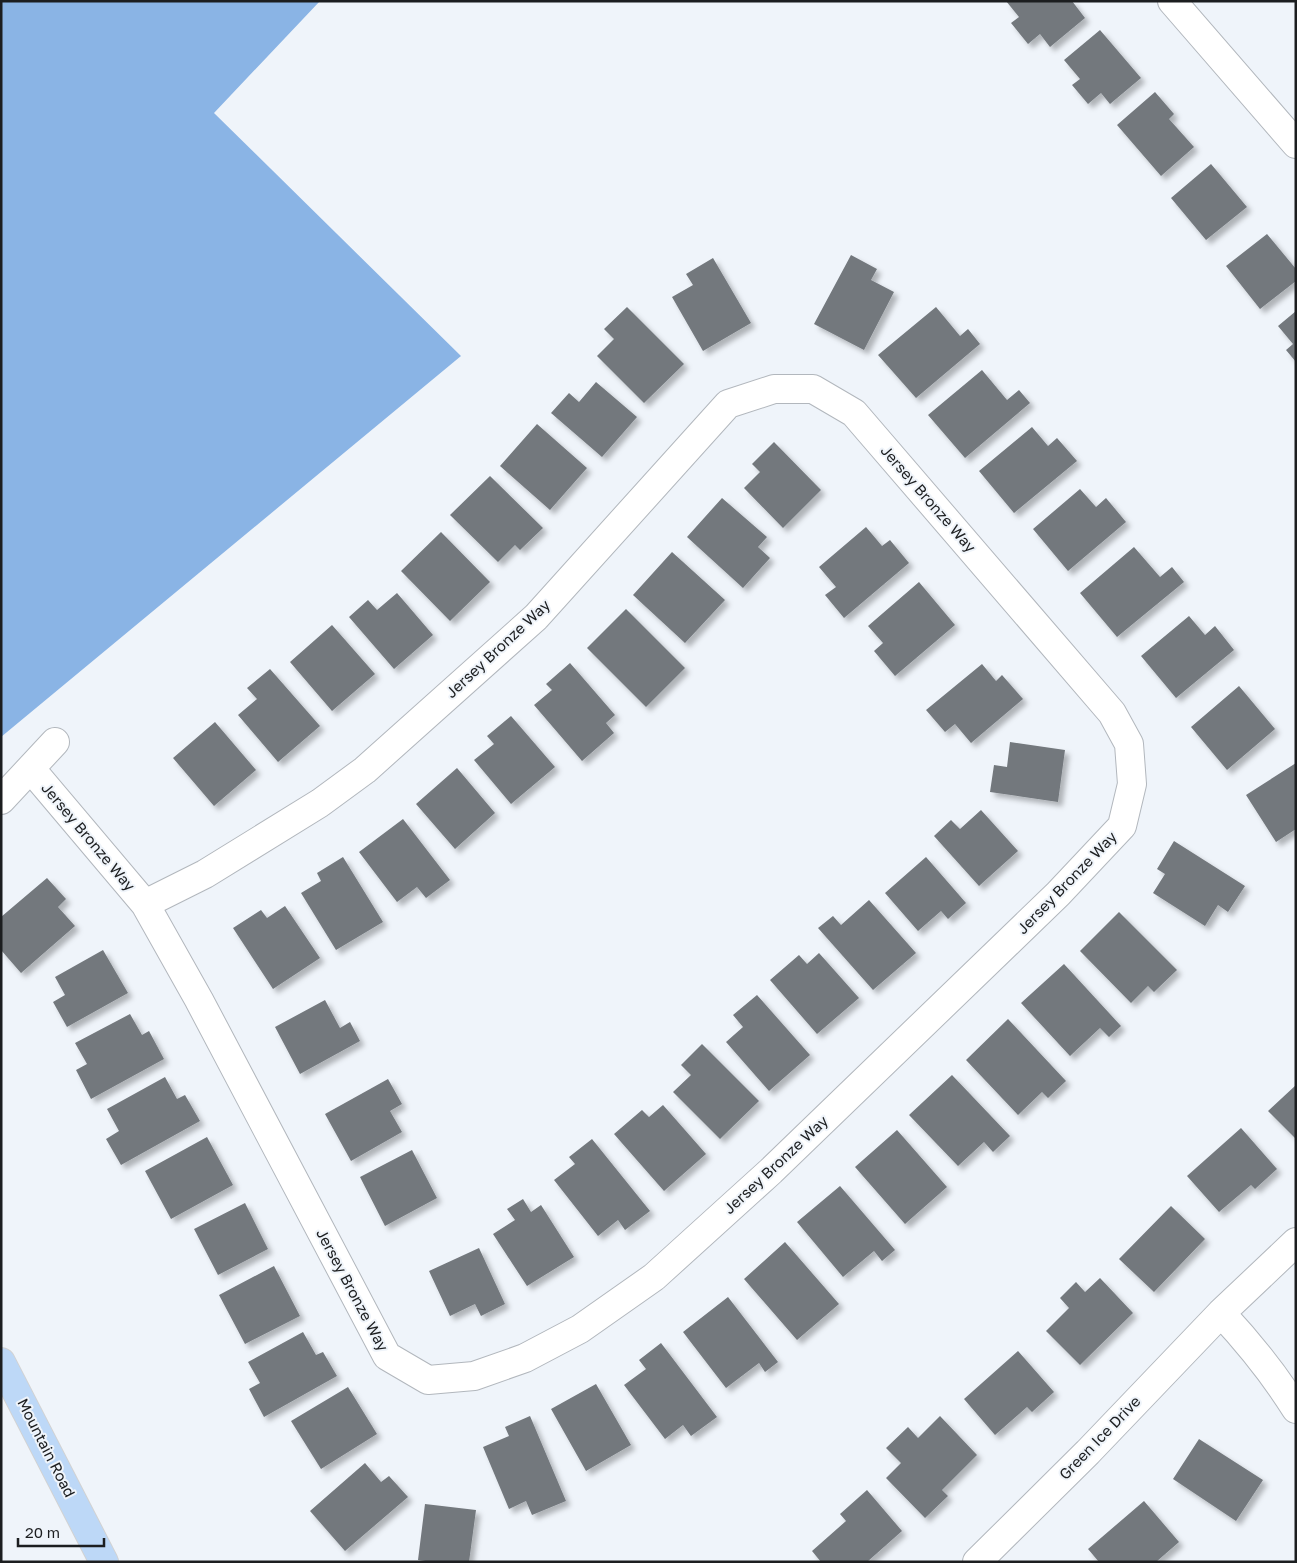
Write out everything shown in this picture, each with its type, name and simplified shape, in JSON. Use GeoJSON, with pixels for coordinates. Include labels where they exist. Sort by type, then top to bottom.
{"type":"FeatureCollection","features":[{"type":"Feature","properties":{"kind":"main road","name":"Mountain Road"},"geometry":{"type":"LineString","coordinates":[[1,1362],[104,1562]]}},
{"type":"Feature","properties":{"kind":"street"},"geometry":{"type":"LineString","coordinates":[[1172,1],[1296,144]]}},
{"type":"Feature","properties":{"kind":"street","name":"Jersey Bronze Way"},"geometry":{"type":"LineString","coordinates":[[31,769],[145,904],[199,1000],[386,1356],[428,1380],[474,1376],[526,1358],[580,1329],[654,1277],[793,1151],[1058,894],[1122,826],[1132,784],[1128,744],[1112,713],[854,413],[813,389],[774,389],[728,404],[536,617],[365,770],[320,803],[205,874],[145,904]]}},
{"type":"Feature","properties":{"kind":"street"},"geometry":{"type":"LineString","coordinates":[[1,800],[55,742]]}},
{"type":"Feature","properties":{"kind":"street","name":"Green Ice Drive"},"geometry":{"type":"LineString","coordinates":[[977,1562],[1088,1452],[1221,1313],[1296,1242]]}},
{"type":"Feature","properties":{"kind":"street"},"geometry":{"type":"LineString","coordinates":[[1221,1313],[1262,1359],[1296,1410]]}},
{"type":"Feature","properties":{"kind":"shaded area"},"geometry":{"type":"Polygon","coordinates":[[[1,1],[320,1],[214,113],[461,356],[1,737],[1,1]]]}},
{"type":"Feature","properties":{"kind":"building"},"geometry":{"type":"Polygon","coordinates":[[[1006,1],[1072,1],[1085,18],[1050,47],[1040,34],[1028,44],[1011,23],[1019,17],[1006,1]]]}},
{"type":"Feature","properties":{"kind":"building"},"geometry":{"type":"Polygon","coordinates":[[[1100,30],[1141,78],[1110,104],[1101,93],[1088,104],[1072,85],[1080,79],[1064,60],[1100,30]]]}},
{"type":"Feature","properties":{"kind":"building"},"geometry":{"type":"Polygon","coordinates":[[[1155,92],[1174,114],[1169,119],[1194,147],[1161,176],[1117,125],[1155,92]]]}},
{"type":"Feature","properties":{"kind":"building"},"geometry":{"type":"Polygon","coordinates":[[[1211,164],[1247,207],[1206,240],[1171,198],[1211,164]]]}},
{"type":"Feature","properties":{"kind":"building"},"geometry":{"type":"Polygon","coordinates":[[[1267,234],[1296,269],[1296,281],[1260,309],[1226,266],[1267,234]]]}},
{"type":"Feature","properties":{"kind":"building"},"geometry":{"type":"Polygon","coordinates":[[[851,255],[877,269],[871,280],[894,292],[864,350],[814,324],[851,255]]]}},
{"type":"Feature","properties":{"kind":"building"},"geometry":{"type":"Polygon","coordinates":[[[713,258],[751,323],[703,351],[672,297],[693,285],[686,274],[713,258]]]}},
{"type":"Feature","properties":{"kind":"building"},"geometry":{"type":"Polygon","coordinates":[[[627,307],[684,364],[644,403],[597,356],[614,339],[604,329],[627,307]]]}},
{"type":"Feature","properties":{"kind":"building"},"geometry":{"type":"Polygon","coordinates":[[[936,307],[960,336],[968,329],[980,344],[916,398],[878,355],[936,307]]]}},
{"type":"Feature","properties":{"kind":"building"},"geometry":{"type":"Polygon","coordinates":[[[1296,311],[1296,362],[1286,350],[1293,344],[1278,326],[1296,311]]]}},
{"type":"Feature","properties":{"kind":"building"},"geometry":{"type":"Polygon","coordinates":[[[982,370],[1007,400],[1019,390],[1030,403],[965,458],[928,415],[982,370]]]}},
{"type":"Feature","properties":{"kind":"building"},"geometry":{"type":"Polygon","coordinates":[[[596,382],[637,417],[602,457],[551,413],[569,393],[579,402],[596,382]]]}},
{"type":"Feature","properties":{"kind":"building"},"geometry":{"type":"Polygon","coordinates":[[[537,424],[587,468],[550,510],[500,466],[537,424]]]}},
{"type":"Feature","properties":{"kind":"building"},"geometry":{"type":"Polygon","coordinates":[[[1032,427],[1048,446],[1057,438],[1077,461],[1014,513],[979,471],[1032,427]]]}},
{"type":"Feature","properties":{"kind":"building"},"geometry":{"type":"Polygon","coordinates":[[[774,442],[821,490],[783,528],[744,488],[760,472],[752,464],[774,442]]]}},
{"type":"Feature","properties":{"kind":"building"},"geometry":{"type":"Polygon","coordinates":[[[490,476],[543,528],[520,550],[515,545],[498,562],[450,515],[490,476]]]}},
{"type":"Feature","properties":{"kind":"building"},"geometry":{"type":"Polygon","coordinates":[[[1080,489],[1096,507],[1106,498],[1126,522],[1068,571],[1033,529],[1080,489]]]}},
{"type":"Feature","properties":{"kind":"building"},"geometry":{"type":"Polygon","coordinates":[[[722,498],[767,537],[758,547],[770,558],[743,588],[687,537],[722,498]]]}},
{"type":"Feature","properties":{"kind":"building"},"geometry":{"type":"Polygon","coordinates":[[[866,527],[882,546],[890,540],[909,563],[844,618],[825,595],[836,587],[819,567],[866,527]]]}},
{"type":"Feature","properties":{"kind":"building"},"geometry":{"type":"Polygon","coordinates":[[[441,532],[490,582],[450,621],[401,571],[441,532]]]}},
{"type":"Feature","properties":{"kind":"building"},"geometry":{"type":"Polygon","coordinates":[[[1134,547],[1160,577],[1172,567],[1184,582],[1117,637],[1080,593],[1134,547]]]}},
{"type":"Feature","properties":{"kind":"building"},"geometry":{"type":"Polygon","coordinates":[[[672,552],[725,600],[685,643],[633,595],[672,552]]]}},
{"type":"Feature","properties":{"kind":"building"},"geometry":{"type":"Polygon","coordinates":[[[919,582],[955,625],[895,676],[874,651],[883,643],[868,626],[919,582]]]}},
{"type":"Feature","properties":{"kind":"building"},"geometry":{"type":"Polygon","coordinates":[[[397,593],[433,635],[394,669],[349,617],[368,600],[377,610],[397,593]]]}},
{"type":"Feature","properties":{"kind":"building"},"geometry":{"type":"Polygon","coordinates":[[[626,609],[685,668],[646,707],[587,648],[626,609]]]}},
{"type":"Feature","properties":{"kind":"building"},"geometry":{"type":"Polygon","coordinates":[[[1189,616],[1205,635],[1215,626],[1234,650],[1176,698],[1141,656],[1189,616]]]}},
{"type":"Feature","properties":{"kind":"building"},"geometry":{"type":"Polygon","coordinates":[[[332,625],[375,674],[332,711],[290,662],[332,625]]]}},
{"type":"Feature","properties":{"kind":"building"},"geometry":{"type":"Polygon","coordinates":[[[570,663],[615,715],[606,723],[614,733],[582,761],[534,705],[552,690],[546,684],[570,663]]]}},
{"type":"Feature","properties":{"kind":"building"},"geometry":{"type":"Polygon","coordinates":[[[982,664],[996,681],[1002,675],[1023,699],[971,743],[955,724],[945,732],[926,710],[982,664]]]}},
{"type":"Feature","properties":{"kind":"building"},"geometry":{"type":"Polygon","coordinates":[[[270,669],[320,726],[278,762],[238,715],[257,699],[247,688],[270,669]]]}},
{"type":"Feature","properties":{"kind":"building"},"geometry":{"type":"Polygon","coordinates":[[[1239,686],[1275,729],[1227,770],[1191,727],[1239,686]]]}},
{"type":"Feature","properties":{"kind":"building"},"geometry":{"type":"Polygon","coordinates":[[[511,716],[555,767],[511,804],[474,760],[494,744],[487,736],[511,716]]]}},
{"type":"Feature","properties":{"kind":"building"},"geometry":{"type":"Polygon","coordinates":[[[215,722],[256,770],[214,806],[173,758],[215,722]]]}},
{"type":"Feature","properties":{"kind":"building"},"geometry":{"type":"Polygon","coordinates":[[[1010,742],[1065,750],[1058,802],[990,792],[994,765],[1007,767],[1010,742]]]}},
{"type":"Feature","properties":{"kind":"building"},"geometry":{"type":"Polygon","coordinates":[[[1296,763],[1296,829],[1276,842],[1246,795],[1296,763]]]}},
{"type":"Feature","properties":{"kind":"building"},"geometry":{"type":"Polygon","coordinates":[[[457,768],[495,813],[455,849],[416,804],[457,768]]]}},
{"type":"Feature","properties":{"kind":"building"},"geometry":{"type":"Polygon","coordinates":[[[981,810],[1018,851],[979,886],[934,836],[951,820],[960,829],[981,810]]]}},
{"type":"Feature","properties":{"kind":"building"},"geometry":{"type":"Polygon","coordinates":[[[403,819],[450,880],[426,898],[417,887],[397,902],[359,852],[403,819]]]}},
{"type":"Feature","properties":{"kind":"building"},"geometry":{"type":"Polygon","coordinates":[[[1174,841],[1245,886],[1228,912],[1218,905],[1205,926],[1153,893],[1165,874],[1157,869],[1174,841]]]}},
{"type":"Feature","properties":{"kind":"building"},"geometry":{"type":"Polygon","coordinates":[[[343,857],[383,922],[336,950],[301,893],[321,881],[317,873],[343,857]]]}},
{"type":"Feature","properties":{"kind":"building"},"geometry":{"type":"Polygon","coordinates":[[[926,857],[966,903],[948,919],[941,911],[918,931],[885,893],[926,857]]]}},
{"type":"Feature","properties":{"kind":"building"},"geometry":{"type":"Polygon","coordinates":[[[47,878],[66,899],[58,907],[75,926],[21,973],[1,950],[1,917],[47,878]]]}},
{"type":"Feature","properties":{"kind":"building"},"geometry":{"type":"Polygon","coordinates":[[[869,900],[916,953],[873,990],[818,928],[833,916],[841,925],[869,900]]]}},
{"type":"Feature","properties":{"kind":"building"},"geometry":{"type":"Polygon","coordinates":[[[285,906],[320,958],[273,989],[233,928],[261,910],[267,918],[285,906]]]}},
{"type":"Feature","properties":{"kind":"building"},"geometry":{"type":"Polygon","coordinates":[[[1119,912],[1177,970],[1154,992],[1148,986],[1131,1003],[1080,951],[1119,912]]]}},
{"type":"Feature","properties":{"kind":"building"},"geometry":{"type":"Polygon","coordinates":[[[103,950],[128,993],[67,1027],[53,1002],[65,995],[55,977],[103,950]]]}},
{"type":"Feature","properties":{"kind":"building"},"geometry":{"type":"Polygon","coordinates":[[[819,953],[859,998],[817,1034],[770,980],[799,955],[807,964],[819,953]]]}},
{"type":"Feature","properties":{"kind":"building"},"geometry":{"type":"Polygon","coordinates":[[[1064,964],[1121,1026],[1109,1037],[1100,1028],[1070,1056],[1021,1003],[1064,964]]]}},
{"type":"Feature","properties":{"kind":"building"},"geometry":{"type":"Polygon","coordinates":[[[757,995],[810,1055],[769,1091],[726,1042],[743,1027],[733,1015],[757,995]]]}},
{"type":"Feature","properties":{"kind":"building"},"geometry":{"type":"Polygon","coordinates":[[[325,1000],[340,1028],[350,1022],[360,1041],[300,1074],[275,1027],[325,1000]]]}},
{"type":"Feature","properties":{"kind":"building"},"geometry":{"type":"Polygon","coordinates":[[[130,1014],[142,1035],[149,1031],[164,1059],[91,1099],[76,1070],[87,1064],[75,1043],[130,1014]]]}},
{"type":"Feature","properties":{"kind":"building"},"geometry":{"type":"Polygon","coordinates":[[[1008,1019],[1066,1081],[1048,1098],[1042,1092],[1018,1115],[966,1060],[1008,1019]]]}},
{"type":"Feature","properties":{"kind":"building"},"geometry":{"type":"Polygon","coordinates":[[[702,1044],[759,1101],[720,1139],[673,1092],[691,1075],[681,1065],[702,1044]]]}},
{"type":"Feature","properties":{"kind":"building"},"geometry":{"type":"Polygon","coordinates":[[[952,1075],[1010,1136],[993,1152],[984,1142],[958,1166],[909,1115],[952,1075]]]}},
{"type":"Feature","properties":{"kind":"building"},"geometry":{"type":"Polygon","coordinates":[[[165,1077],[177,1099],[185,1095],[200,1121],[121,1165],[106,1139],[119,1131],[107,1109],[165,1077]]]}},
{"type":"Feature","properties":{"kind":"building"},"geometry":{"type":"Polygon","coordinates":[[[388,1079],[402,1104],[390,1111],[402,1132],[351,1161],[325,1114],[388,1079]]]}},
{"type":"Feature","properties":{"kind":"building"},"geometry":{"type":"Polygon","coordinates":[[[1296,1085],[1296,1139],[1268,1111],[1296,1085]]]}},
{"type":"Feature","properties":{"kind":"building"},"geometry":{"type":"Polygon","coordinates":[[[663,1105],[706,1154],[664,1191],[614,1134],[642,1110],[649,1117],[663,1105]]]}},
{"type":"Feature","properties":{"kind":"building"},"geometry":{"type":"Polygon","coordinates":[[[1241,1128],[1277,1169],[1255,1189],[1251,1185],[1219,1212],[1187,1176],[1241,1128]]]}},
{"type":"Feature","properties":{"kind":"building"},"geometry":{"type":"Polygon","coordinates":[[[897,1130],[947,1187],[905,1224],[855,1167],[897,1130]]]}},
{"type":"Feature","properties":{"kind":"building"},"geometry":{"type":"Polygon","coordinates":[[[207,1137],[233,1185],[171,1219],[145,1171],[207,1137]]]}},
{"type":"Feature","properties":{"kind":"building"},"geometry":{"type":"Polygon","coordinates":[[[592,1139],[650,1211],[625,1230],[618,1220],[598,1236],[554,1180],[575,1164],[569,1157],[592,1139]]]}},
{"type":"Feature","properties":{"kind":"building"},"geometry":{"type":"Polygon","coordinates":[[[412,1150],[437,1198],[385,1226],[360,1177],[412,1150]]]}},
{"type":"Feature","properties":{"kind":"building"},"geometry":{"type":"Polygon","coordinates":[[[840,1186],[895,1250],[882,1261],[874,1251],[843,1277],[797,1222],[840,1186]]]}},
{"type":"Feature","properties":{"kind":"building"},"geometry":{"type":"Polygon","coordinates":[[[523,1199],[531,1212],[541,1205],[574,1257],[527,1286],[493,1234],[515,1220],[507,1209],[523,1199]]]}},
{"type":"Feature","properties":{"kind":"building"},"geometry":{"type":"Polygon","coordinates":[[[245,1203],[268,1249],[218,1275],[194,1229],[245,1203]]]}},
{"type":"Feature","properties":{"kind":"building"},"geometry":{"type":"Polygon","coordinates":[[[1171,1206],[1205,1239],[1154,1292],[1119,1259],[1171,1206]]]}},
{"type":"Feature","properties":{"kind":"building"},"geometry":{"type":"Polygon","coordinates":[[[785,1242],[839,1304],[797,1340],[744,1279],[785,1242]]]}},
{"type":"Feature","properties":{"kind":"building"},"geometry":{"type":"Polygon","coordinates":[[[479,1248],[505,1304],[481,1316],[475,1304],[450,1316],[429,1271],[479,1248]]]}},
{"type":"Feature","properties":{"kind":"building"},"geometry":{"type":"Polygon","coordinates":[[[274,1266],[300,1316],[245,1344],[219,1295],[274,1266]]]}},
{"type":"Feature","properties":{"kind":"building"},"geometry":{"type":"Polygon","coordinates":[[[1100,1278],[1133,1313],[1080,1365],[1046,1331],[1069,1308],[1060,1298],[1076,1282],[1085,1292],[1100,1278]]]}},
{"type":"Feature","properties":{"kind":"building"},"geometry":{"type":"Polygon","coordinates":[[[728,1297],[778,1362],[765,1372],[759,1363],[726,1388],[683,1332],[728,1297]]]}},
{"type":"Feature","properties":{"kind":"building"},"geometry":{"type":"Polygon","coordinates":[[[303,1332],[316,1355],[323,1352],[337,1376],[264,1417],[249,1389],[260,1383],[248,1362],[303,1332]]]}},
{"type":"Feature","properties":{"kind":"building"},"geometry":{"type":"Polygon","coordinates":[[[661,1343],[717,1417],[691,1436],[683,1425],[665,1439],[624,1385],[646,1369],[639,1360],[661,1343]]]}},
{"type":"Feature","properties":{"kind":"building"},"geometry":{"type":"Polygon","coordinates":[[[1018,1351],[1054,1392],[1032,1412],[1027,1407],[995,1435],[964,1399],[1018,1351]]]}},
{"type":"Feature","properties":{"kind":"building"},"geometry":{"type":"Polygon","coordinates":[[[596,1384],[631,1445],[586,1471],[551,1409],[596,1384]]]}},
{"type":"Feature","properties":{"kind":"building"},"geometry":{"type":"Polygon","coordinates":[[[348,1387],[377,1434],[321,1469],[291,1421],[348,1387]]]}},
{"type":"Feature","properties":{"kind":"building"},"geometry":{"type":"Polygon","coordinates":[[[530,1416],[566,1501],[532,1515],[526,1501],[509,1509],[483,1447],[509,1436],[505,1427],[530,1416]]]}},
{"type":"Feature","properties":{"kind":"building"},"geometry":{"type":"Polygon","coordinates":[[[940,1416],[977,1455],[942,1490],[948,1496],[925,1518],[886,1478],[901,1463],[886,1448],[908,1427],[918,1438],[940,1416]]]}},
{"type":"Feature","properties":{"kind":"building"},"geometry":{"type":"Polygon","coordinates":[[[1199,1439],[1263,1480],[1236,1521],[1173,1479],[1199,1439]]]}},
{"type":"Feature","properties":{"kind":"building"},"geometry":{"type":"Polygon","coordinates":[[[365,1463],[381,1482],[389,1476],[408,1497],[345,1551],[310,1511],[365,1463]]]}},
{"type":"Feature","properties":{"kind":"building"},"geometry":{"type":"Polygon","coordinates":[[[867,1490],[902,1531],[867,1562],[821,1562],[812,1551],[846,1521],[840,1514],[867,1490]]]}},
{"type":"Feature","properties":{"kind":"building"},"geometry":{"type":"Polygon","coordinates":[[[1144,1501],[1179,1542],[1156,1562],[1099,1562],[1088,1549],[1144,1501]]]}},
{"type":"Feature","properties":{"kind":"building"},"geometry":{"type":"Polygon","coordinates":[[[425,1504],[476,1510],[469,1562],[418,1560],[425,1504]]]}}]}
